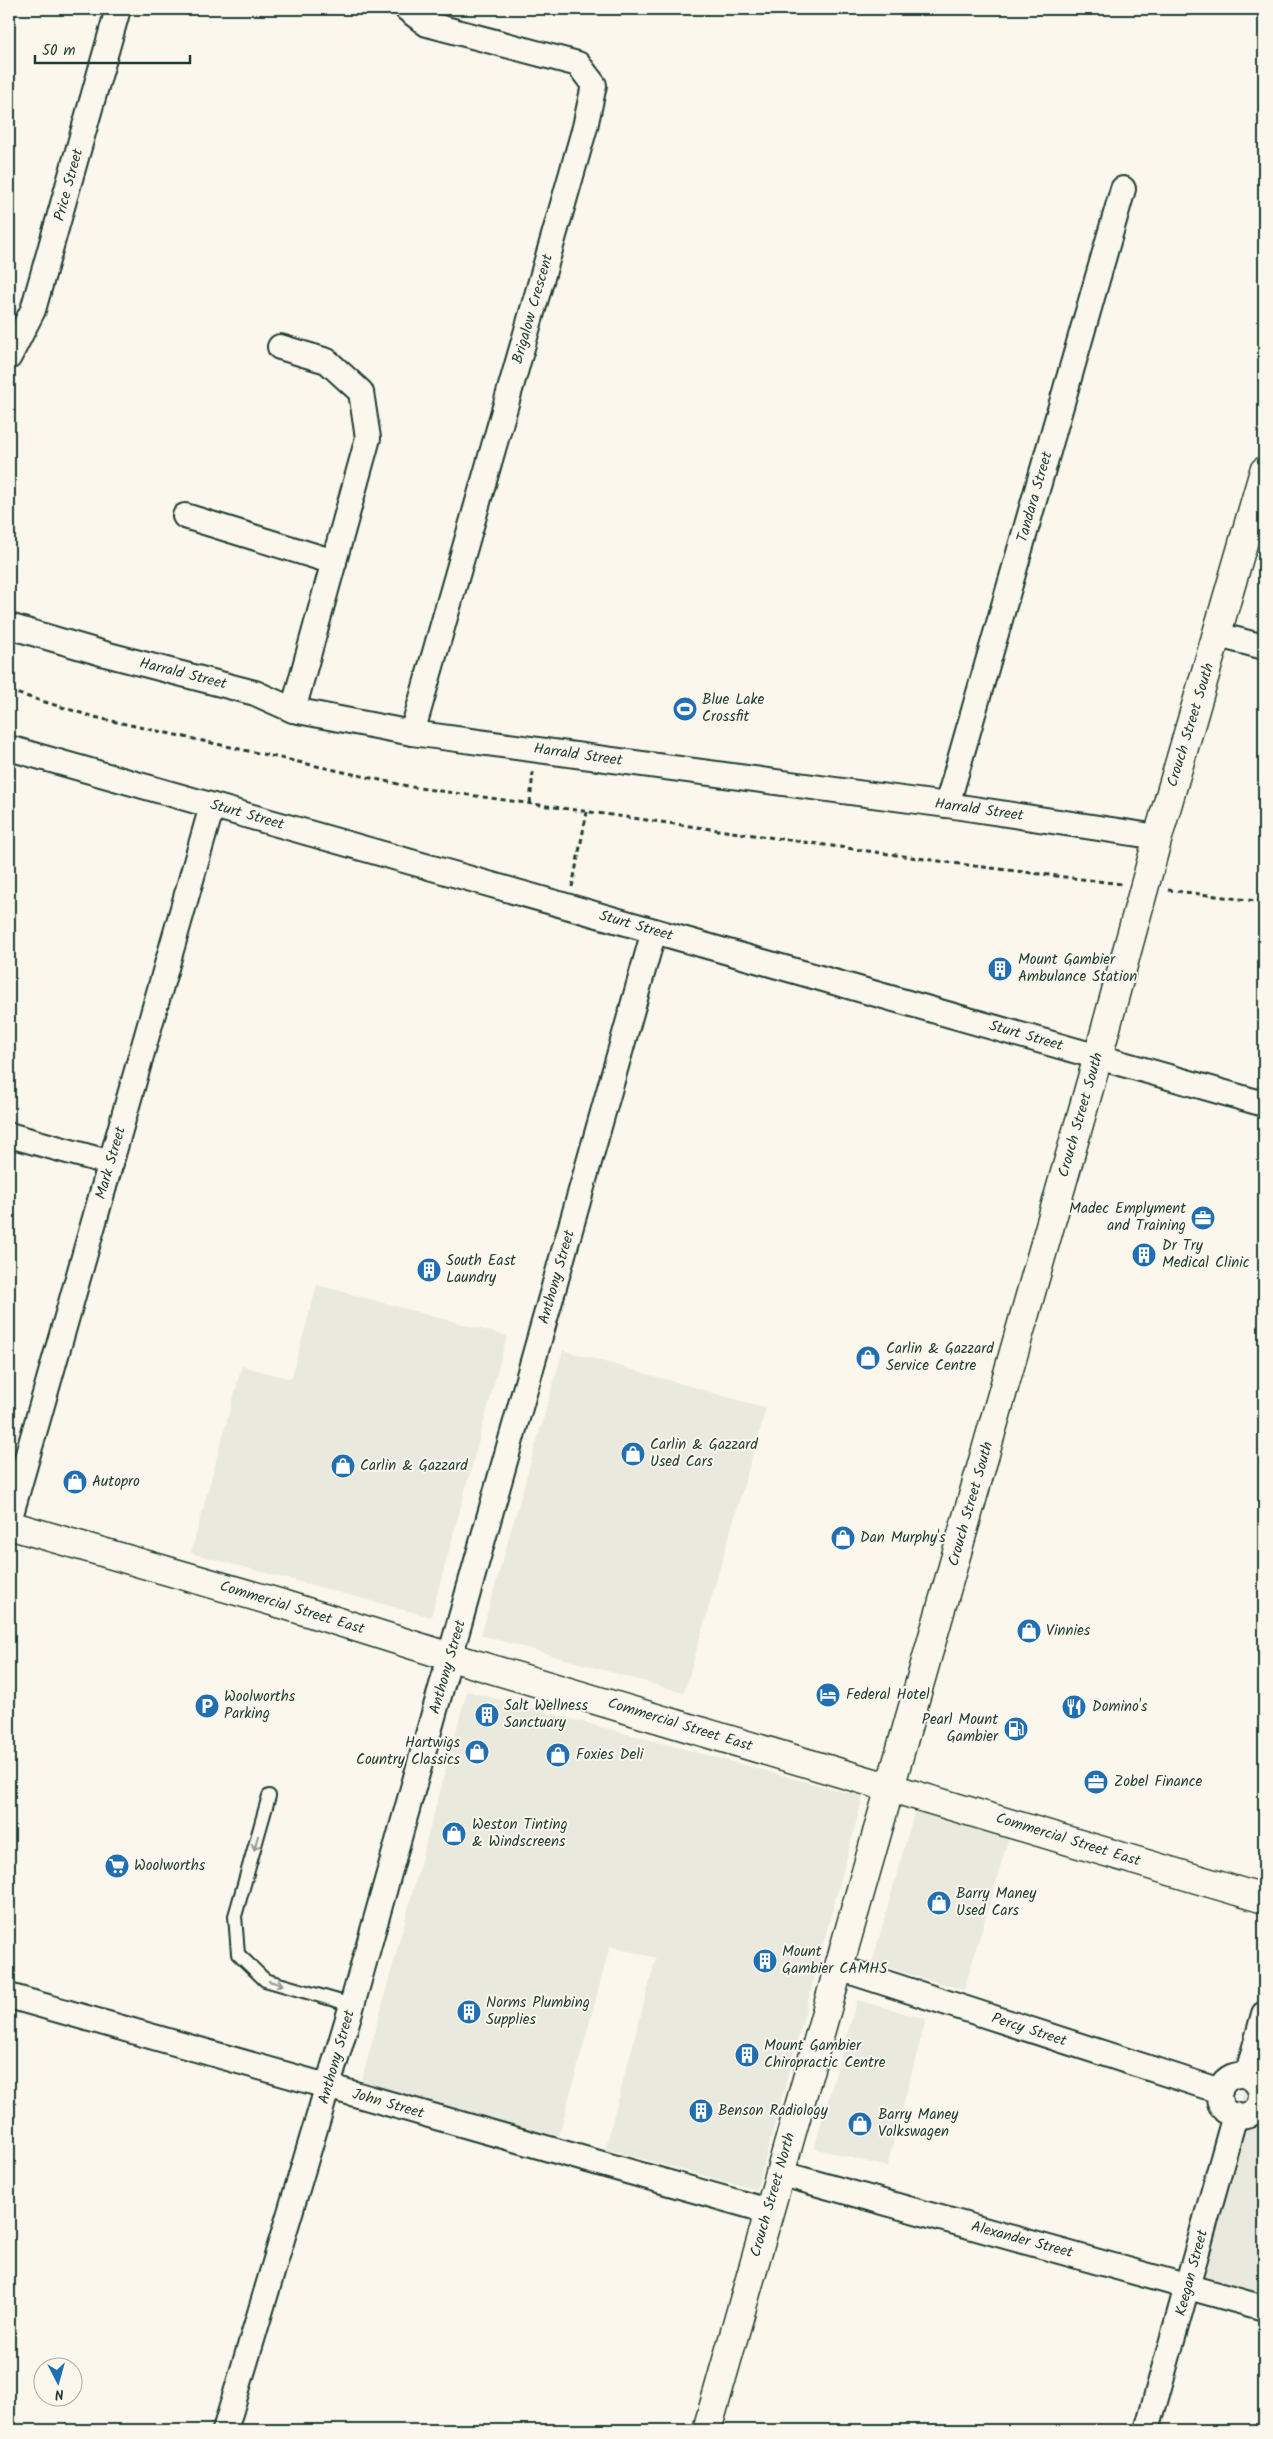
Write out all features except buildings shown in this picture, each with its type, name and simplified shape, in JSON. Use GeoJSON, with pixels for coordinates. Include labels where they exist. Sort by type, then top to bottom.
{"type":"FeatureCollection","features":[{"type":"Feature","properties":{"kind":"street","name":"Brigalow Crescent"},"geometry":{"type":"LineString","coordinates":[[407,9],[427,24],[578,64],[594,86],[585,127],[412,733]]}},
{"type":"Feature","properties":{"kind":"street","name":"Price Street"},"geometry":{"type":"LineString","coordinates":[[9,357],[33,310],[111,10]]}},
{"type":"Feature","properties":{"kind":"street","name":"Tandara Street"},"geometry":{"type":"LineString","coordinates":[[946,805],[1123,189]]}},
{"type":"Feature","properties":{"kind":"street"},"geometry":{"type":"LineString","coordinates":[[280,347],[327,361],[361,392],[368,438],[292,710]]}},
{"type":"Feature","properties":{"kind":"street","name":"Crouch Street South"},"geometry":{"type":"LineString","coordinates":[[890,1787],[1146,887],[1158,837],[1264,471]]}},
{"type":"Feature","properties":{"kind":"street"},"geometry":{"type":"LineString","coordinates":[[185,516],[334,562]]}},
{"type":"Feature","properties":{"kind":"street","name":"Harrald Street"},"geometry":{"type":"LineString","coordinates":[[9,626],[105,654],[255,693],[292,710],[412,733],[946,805],[1158,837]]}},
{"type":"Feature","properties":{"kind":"street"},"geometry":{"type":"LineString","coordinates":[[1218,635],[1264,647]]}},
{"type":"Feature","properties":{"kind":"street","name":"Sturt Street"},"geometry":{"type":"LineString","coordinates":[[9,748],[1264,1104]]}},
{"type":"Feature","properties":{"kind":"street","name":"Mark Street"},"geometry":{"type":"LineString","coordinates":[[9,1521],[212,806]]}},
{"type":"Feature","properties":{"kind":"street","name":"Anthony Street"},"geometry":{"type":"LineString","coordinates":[[225,2430],[352,2005],[654,931]]}},
{"type":"Feature","properties":{"kind":"street"},"geometry":{"type":"LineString","coordinates":[[9,1135],[110,1163]]}},
{"type":"Feature","properties":{"kind":"street","name":"Commercial Street East"},"geometry":{"type":"LineString","coordinates":[[9,1525],[282,1604],[451,1657],[1264,1899]]}},
{"type":"Feature","properties":{"kind":"street","name":"Crouch Street North"},"geometry":{"type":"LineString","coordinates":[[707,2430],[890,1787]]}},
{"type":"Feature","properties":{"kind":"street","name":"Percy Street"},"geometry":{"type":"LineString","coordinates":[[839,1968],[1220,2091]]}},
{"type":"Feature","properties":{"kind":"street","name":"John Street"},"geometry":{"type":"LineString","coordinates":[[9,1996],[768,2211]]}},
{"type":"Feature","properties":{"kind":"street"},"geometry":{"type":"LineString","coordinates":[[1246,2076],[1264,2014]]}},
{"type":"Feature","properties":{"kind":"street"},"geometry":{"type":"LineString","coordinates":[[1234,2076],[1246,2076],[1257,2084],[1262,2103],[1252,2113],[1245,2116],[1234,2116],[1225,2111],[1221,2105],[1220,2091],[1227,2079],[1234,2076]]}},
{"type":"Feature","properties":{"kind":"street","name":"Keegan Street"},"geometry":{"type":"LineString","coordinates":[[1147,2430],[1189,2286],[1234,2116]]}},
{"type":"Feature","properties":{"kind":"street","name":"Alexander Street"},"geometry":{"type":"LineString","coordinates":[[779,2173],[1264,2308]]}},
{"type":"Feature","properties":{"kind":"lane"},"geometry":{"type":"LineString","coordinates":[[269,1796],[235,1916],[238,1954],[265,1980],[352,2005]]}},
{"type":"Feature","properties":{"kind":"path"},"geometry":{"type":"LineString","coordinates":[[9,692],[94,717],[412,787],[975,866],[1264,902]]}},
{"type":"Feature","properties":{"kind":"path"},"geometry":{"type":"LineString","coordinates":[[530,803],[536,750]]}},
{"type":"Feature","properties":{"kind":"path"},"geometry":{"type":"LineString","coordinates":[[568,906],[587,812]]}},
{"type":"Feature","properties":{"kind":"shaded area","name":"Carlin & Gazzard"},"geometry":{"type":"Polygon","coordinates":[[[317,1285],[507,1336],[431,1617],[191,1553],[242,1366],[291,1379],[317,1285]]]}},
{"type":"Feature","properties":{"kind":"shaded area"},"geometry":{"type":"Polygon","coordinates":[[[563,1350],[766,1408],[684,1693],[481,1635],[563,1350]]]}},
{"type":"Feature","properties":{"kind":"shaded area"},"geometry":{"type":"Polygon","coordinates":[[[467,1691],[863,1797],[757,2190],[605,2149],[656,1958],[610,1946],[559,2136],[361,2083],[467,1691]]]}},
{"type":"Feature","properties":{"kind":"shaded area","name":"Barry Maney Used Cars"},"geometry":{"type":"Polygon","coordinates":[[[915,1809],[1010,1834],[964,1990],[872,1963],[915,1809]]]}},
{"type":"Feature","properties":{"kind":"shaded area"},"geometry":{"type":"Polygon","coordinates":[[[857,2000],[926,2019],[887,2167],[814,2148],[857,2000]]]}},
{"type":"Feature","properties":{"kind":"shaded area"},"geometry":{"type":"Polygon","coordinates":[[[1264,2016],[1264,2308],[1189,2286],[1264,2016]]]}},
{"type":"Feature","properties":{"kind":"place","name":"Blue Lake Crossfit"},"geometry":{"type":"Point","coordinates":[685,709]}},
{"type":"Feature","properties":{"kind":"place","name":"Mount Gambier Ambulance Station"},"geometry":{"type":"Point","coordinates":[1000,969]}},
{"type":"Feature","properties":{"kind":"place","name":"Madec Emplyment and Training"},"geometry":{"type":"Point","coordinates":[1203,1218]}},
{"type":"Feature","properties":{"kind":"place","name":"Dr Try Medical Clinic"},"geometry":{"type":"Point","coordinates":[1144,1255]}},
{"type":"Feature","properties":{"kind":"place","name":"South East Laundry"},"geometry":{"type":"Point","coordinates":[429,1270]}},
{"type":"Feature","properties":{"kind":"place","name":"Carlin & Gazzard Service Centre"},"geometry":{"type":"Point","coordinates":[868,1358]}},
{"type":"Feature","properties":{"kind":"place","name":"Carlin & Gazzard Used Cars"},"geometry":{"type":"Point","coordinates":[633,1454]}},
{"type":"Feature","properties":{"kind":"place","name":"Carlin & Gazzard"},"geometry":{"type":"Point","coordinates":[343,1466]}},
{"type":"Feature","properties":{"kind":"place","name":"Autopro"},"geometry":{"type":"Point","coordinates":[75,1482]}},
{"type":"Feature","properties":{"kind":"place","name":"Dan Murphy's"},"geometry":{"type":"Point","coordinates":[843,1538]}},
{"type":"Feature","properties":{"kind":"place","name":"Vinnies"},"geometry":{"type":"Point","coordinates":[1029,1631]}},
{"type":"Feature","properties":{"kind":"place","name":"Federal Hotel"},"geometry":{"type":"Point","coordinates":[828,1695]}},
{"type":"Feature","properties":{"kind":"place","name":"Woolworths Parking"},"geometry":{"type":"Point","coordinates":[207,1706]}},
{"type":"Feature","properties":{"kind":"place","name":"Domino's"},"geometry":{"type":"Point","coordinates":[1074,1707]}},
{"type":"Feature","properties":{"kind":"place","name":"Salt Wellness Sanctuary"},"geometry":{"type":"Point","coordinates":[487,1715]}},
{"type":"Feature","properties":{"kind":"place","name":"Pearl Mount Gambier"},"geometry":{"type":"Point","coordinates":[1016,1729]}},
{"type":"Feature","properties":{"kind":"place","name":"Hartwigs Country Classics"},"geometry":{"type":"Point","coordinates":[477,1752]}},
{"type":"Feature","properties":{"kind":"place","name":"Foxies Deli"},"geometry":{"type":"Point","coordinates":[558,1755]}},
{"type":"Feature","properties":{"kind":"place","name":"Zobel Finance"},"geometry":{"type":"Point","coordinates":[1096,1782]}},
{"type":"Feature","properties":{"kind":"place","name":"Weston Tinting & Windscreens"},"geometry":{"type":"Point","coordinates":[454,1834]}},
{"type":"Feature","properties":{"kind":"place","name":"Woolworths"},"geometry":{"type":"Point","coordinates":[117,1866]}},
{"type":"Feature","properties":{"kind":"place","name":"Barry Maney Used Cars"},"geometry":{"type":"Point","coordinates":[939,1903]}},
{"type":"Feature","properties":{"kind":"place","name":"Mount Gambier CAMHS"},"geometry":{"type":"Point","coordinates":[765,1961]}},
{"type":"Feature","properties":{"kind":"place","name":"Norms Plumbing Supplies"},"geometry":{"type":"Point","coordinates":[469,2012]}},
{"type":"Feature","properties":{"kind":"place","name":"Mount Gambier Chiropractic Centre"},"geometry":{"type":"Point","coordinates":[747,2055]}},
{"type":"Feature","properties":{"kind":"place","name":"Benson Radiology"},"geometry":{"type":"Point","coordinates":[701,2111]}},
{"type":"Feature","properties":{"kind":"place","name":"Barry Maney Volkswagen"},"geometry":{"type":"Point","coordinates":[860,2124]}}]}
